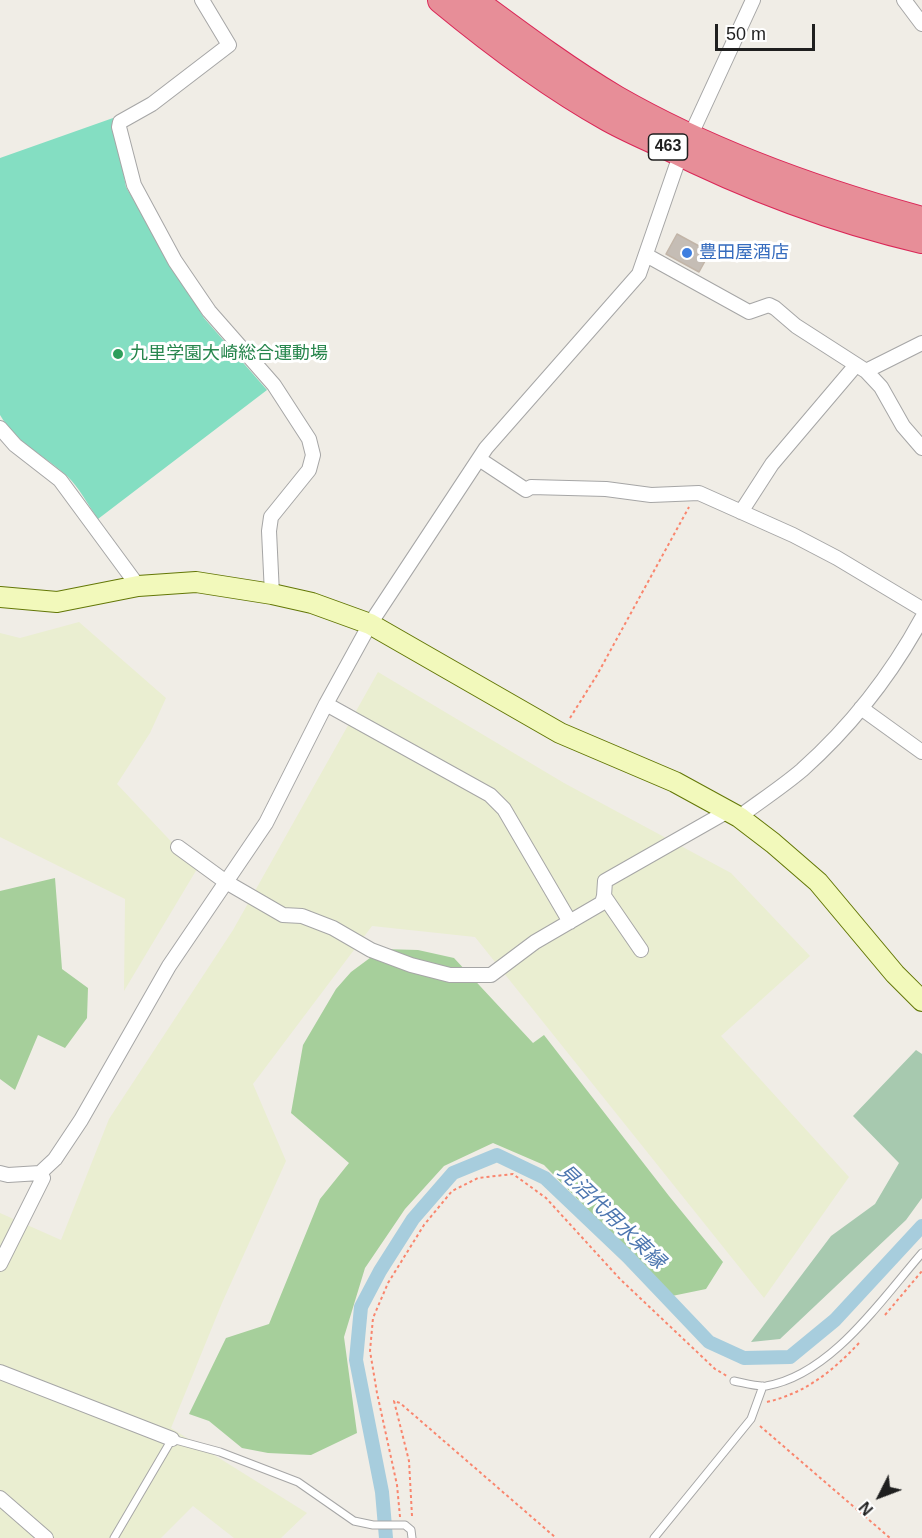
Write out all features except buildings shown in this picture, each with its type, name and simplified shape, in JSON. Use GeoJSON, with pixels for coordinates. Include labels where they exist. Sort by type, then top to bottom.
{"type":"FeatureCollection","features":[{"type":"Feature","properties":{"kind":"highway","name":"463"},"geometry":{"type":"LineString","coordinates":[[441,0],[518,59],[609,119],[797,182],[922,220]]}},
{"type":"Feature","properties":{"kind":"highway","name":"463"},"geometry":{"type":"LineString","coordinates":[[473,0],[546,53],[686,146],[793,202],[877,230],[922,240]]}},
{"type":"Feature","properties":{"kind":"street"},"geometry":{"type":"LineString","coordinates":[[202,0],[229,45],[152,104],[120,122],[119,127],[134,185],[175,261],[208,311],[274,385],[309,439],[313,455],[309,470],[271,518],[269,531],[272,594]]}},
{"type":"Feature","properties":{"kind":"street"},"geometry":{"type":"LineString","coordinates":[[0,1173],[8,1175],[40,1173],[55,1159],[81,1120],[169,966],[266,823],[326,704],[370,624],[486,447],[639,274],[686,146],[753,0]]}},
{"type":"Feature","properties":{"kind":"street"},"geometry":{"type":"LineString","coordinates":[[904,0],[922,24]]}},
{"type":"Feature","properties":{"kind":"street"},"geometry":{"type":"LineString","coordinates":[[646,255],[749,312],[769,305],[775,308],[796,326],[861,368],[881,387],[903,426],[922,448]]}},
{"type":"Feature","properties":{"kind":"street"},"geometry":{"type":"LineString","coordinates":[[741,512],[772,464],[861,368],[922,343]]}},
{"type":"Feature","properties":{"kind":"street"},"geometry":{"type":"LineString","coordinates":[[0,429],[15,445],[60,480],[138,586]]}},
{"type":"Feature","properties":{"kind":"street"},"geometry":{"type":"LineString","coordinates":[[479,459],[526,490],[531,487],[606,489],[651,495],[696,494],[793,535],[837,558],[922,609]]}},
{"type":"Feature","properties":{"kind":"street"},"geometry":{"type":"LineString","coordinates":[[0,597],[57,602],[138,586],[196,582],[312,603],[370,624],[560,733],[675,782],[733,814],[773,843],[818,882],[895,974],[922,1001]]}},
{"type":"Feature","properties":{"kind":"street"},"geometry":{"type":"LineString","coordinates":[[178,847],[226,882],[283,915],[302,916],[333,928],[370,950],[411,965],[450,975],[491,975],[535,942],[602,903],[605,881],[733,814],[799,772],[861,708],[887,677],[922,618]]}},
{"type":"Feature","properties":{"kind":"street"},"geometry":{"type":"LineString","coordinates":[[326,704],[490,795],[504,809],[570,921]]}},
{"type":"Feature","properties":{"kind":"street"},"geometry":{"type":"LineString","coordinates":[[861,708],[922,752]]}},
{"type":"Feature","properties":{"kind":"street"},"geometry":{"type":"LineString","coordinates":[[604,896],[641,950]]}},
{"type":"Feature","properties":{"kind":"street"},"geometry":{"type":"LineString","coordinates":[[0,1264],[4,1246],[43,1178],[40,1173]]}},
{"type":"Feature","properties":{"kind":"street"},"geometry":{"type":"LineString","coordinates":[[0,1372],[172,1439]]}},
{"type":"Feature","properties":{"kind":"street"},"geometry":{"type":"LineString","coordinates":[[0,1498],[46,1538]]}},
{"type":"Feature","properties":{"kind":"lane"},"geometry":{"type":"LineString","coordinates":[[734,1381],[763,1386],[791,1379],[816,1365],[861,1324],[922,1253]]}},
{"type":"Feature","properties":{"kind":"lane"},"geometry":{"type":"LineString","coordinates":[[654,1538],[751,1419],[763,1386]]}},
{"type":"Feature","properties":{"kind":"lane"},"geometry":{"type":"LineString","coordinates":[[114,1538],[172,1439],[220,1452],[298,1482],[354,1521],[373,1525],[398,1521],[408,1527],[412,1538]]}},
{"type":"Feature","properties":{"kind":"path"},"geometry":{"type":"LineString","coordinates":[[560,733],[597,675],[696,494]]}},
{"type":"Feature","properties":{"kind":"path"},"geometry":{"type":"LineString","coordinates":[[398,1521],[397,1485],[370,1351],[373,1318],[388,1283],[424,1225],[452,1191],[478,1178],[513,1174],[546,1198],[620,1279],[715,1369],[734,1381]]}},
{"type":"Feature","properties":{"kind":"path"},"geometry":{"type":"LineString","coordinates":[[408,1527],[412,1516],[408,1461],[394,1401],[400,1403],[556,1538]]}},
{"type":"Feature","properties":{"kind":"path"},"geometry":{"type":"LineString","coordinates":[[751,1419],[890,1538]]}},
{"type":"Feature","properties":{"kind":"green space","name":"九里学園大崎総合運動場"},"geometry":{"type":"Polygon","coordinates":[[[113,118],[126,187],[204,318],[267,390],[98,519],[71,480],[22,441],[0,415],[0,158],[113,118]]]}},
{"type":"Feature","properties":{"kind":"green space"},"geometry":{"type":"Polygon","coordinates":[[[79,622],[166,698],[150,733],[117,784],[197,869],[124,991],[125,899],[0,837],[0,633],[20,638],[79,622]]]}},
{"type":"Feature","properties":{"kind":"green space"},"geometry":{"type":"Polygon","coordinates":[[[378,672],[564,783],[731,873],[810,956],[721,1036],[849,1177],[764,1298],[475,937],[372,926],[253,1084],[286,1161],[222,1303],[171,1428],[307,1513],[281,1538],[234,1538],[193,1506],[161,1538],[0,1538],[0,1213],[61,1240],[109,1119],[233,930],[378,672]]]}},
{"type":"Feature","properties":{"kind":"green space"},"geometry":{"type":"Polygon","coordinates":[[[55,878],[62,969],[88,988],[87,1018],[65,1048],[38,1035],[15,1090],[0,1079],[0,891],[55,878]]]}},
{"type":"Feature","properties":{"kind":"green space"},"geometry":{"type":"Polygon","coordinates":[[[382,949],[418,950],[454,958],[533,1043],[544,1035],[723,1262],[706,1289],[672,1296],[544,1165],[493,1143],[444,1166],[405,1209],[365,1268],[344,1337],[357,1433],[311,1455],[268,1453],[242,1448],[209,1421],[189,1414],[226,1338],[269,1324],[320,1199],[349,1163],[291,1113],[303,1045],[336,989],[351,972],[382,949]]]}},
{"type":"Feature","properties":{"kind":"green space"},"geometry":{"type":"Polygon","coordinates":[[[916,1050],[922,1054],[922,1198],[906,1220],[780,1339],[751,1342],[831,1236],[875,1204],[899,1163],[853,1116],[916,1050]]]}},
{"type":"Feature","properties":{"kind":"waterway","name":"見沼代用水東縁"},"geometry":{"type":"LineString","coordinates":[[386,1538],[382,1492],[356,1360],[361,1307],[380,1271],[413,1219],[453,1173],[497,1155],[545,1178],[628,1257],[709,1342],[744,1358],[790,1357],[835,1320],[922,1226]]}},
{"type":"Feature","properties":{"kind":"place","name":"豊田屋酒店"},"geometry":{"type":"Point","coordinates":[687,253]}},
{"type":"Feature","properties":{"kind":"place","name":"九里学園大崎総合運動場"},"geometry":{"type":"Point","coordinates":[118,354]}}]}
